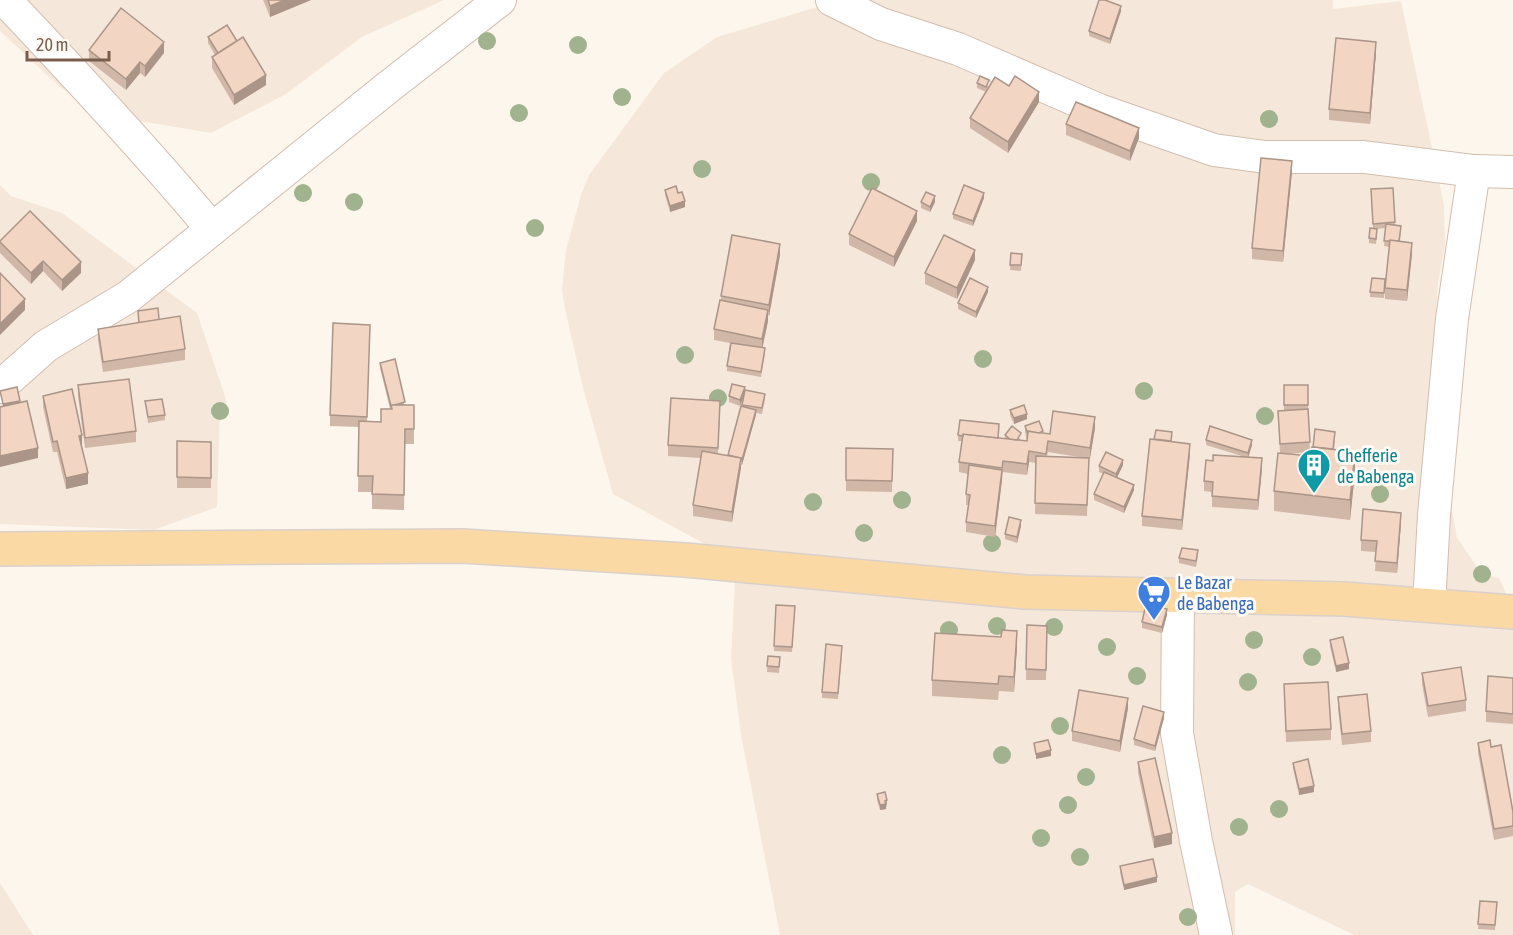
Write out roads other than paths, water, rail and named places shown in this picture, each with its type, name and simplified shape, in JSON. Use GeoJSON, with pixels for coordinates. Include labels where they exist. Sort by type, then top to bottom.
{"type":"FeatureCollection","features":[{"type":"Feature","properties":{"kind":"main road"},"geometry":{"type":"LineString","coordinates":[[0,549],[463,546],[685,560],[1025,592],[1344,599],[1513,612]]}},
{"type":"Feature","properties":{"kind":"street"},"geometry":{"type":"LineString","coordinates":[[5,0],[86,85],[212,229]]}},
{"type":"Feature","properties":{"kind":"street"},"geometry":{"type":"LineString","coordinates":[[5,374],[46,346],[128,297],[500,0]]}},
{"type":"Feature","properties":{"kind":"street"},"geometry":{"type":"LineString","coordinates":[[832,0],[881,24],[958,50],[1099,110],[1214,150],[1265,157],[1364,157],[1474,171],[1513,172]]}},
{"type":"Feature","properties":{"kind":"street"},"geometry":{"type":"LineString","coordinates":[[1430,605],[1434,515],[1452,319],[1474,171]]}},
{"type":"Feature","properties":{"kind":"street"},"geometry":{"type":"LineString","coordinates":[[1178,595],[1177,733],[1196,841],[1216,935]]}},
{"type":"Feature","properties":{"kind":"place","name":"Chefferie de Babenga"},"geometry":{"type":"Point","coordinates":[1314,494]}},
{"type":"Feature","properties":{"kind":"place","name":"Le Bazar de Babenga"},"geometry":{"type":"Point","coordinates":[1154,621]}}]}
